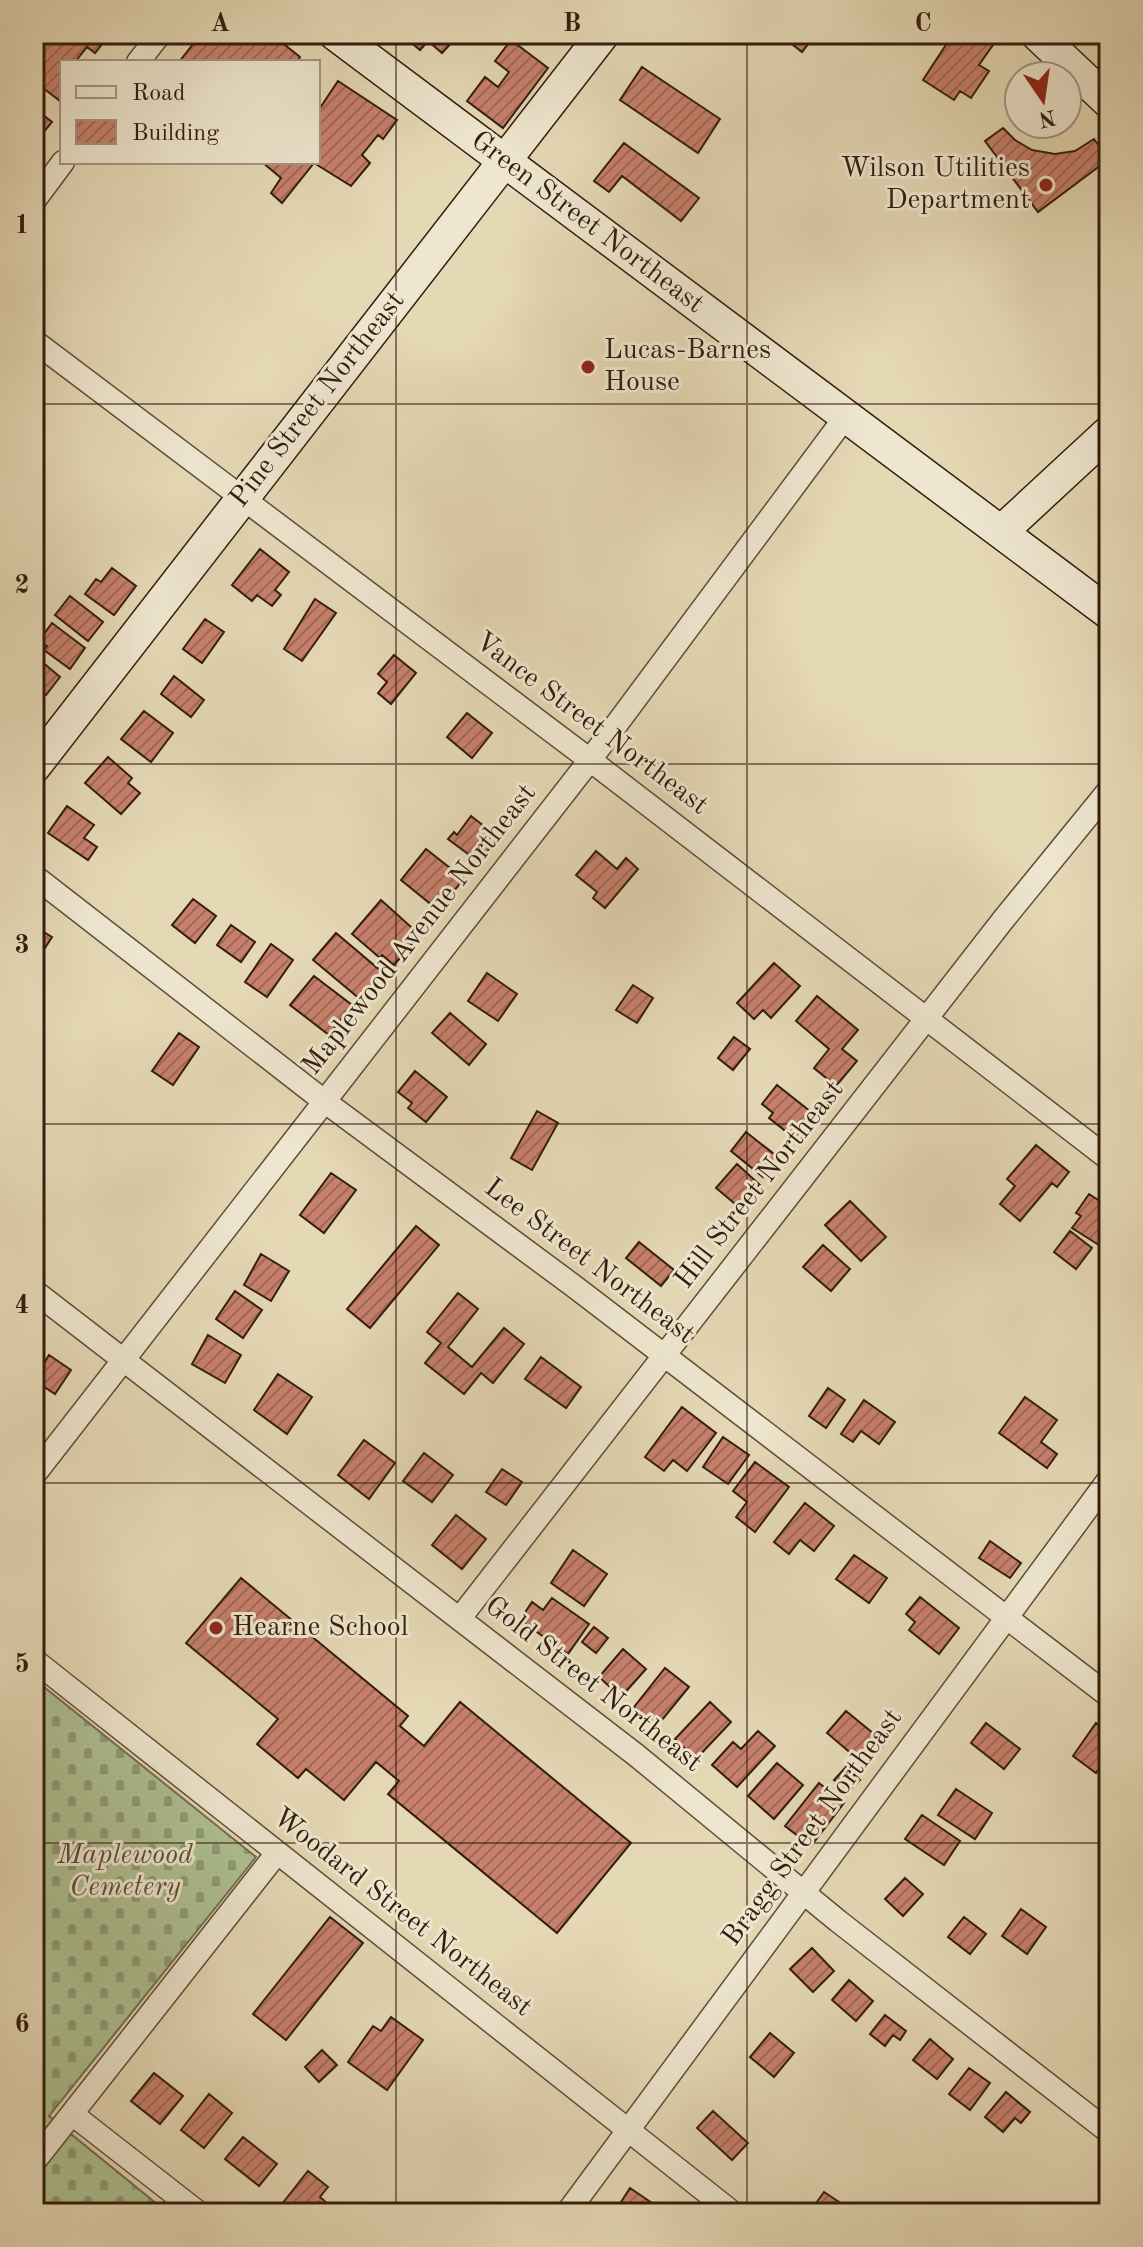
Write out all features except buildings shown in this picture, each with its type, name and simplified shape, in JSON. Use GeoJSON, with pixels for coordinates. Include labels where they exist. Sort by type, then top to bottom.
{"type":"FeatureCollection","features":[{"type":"Feature","properties":{"kind":"street"},"geometry":{"type":"LineString","coordinates":[[140,60],[160,34]]}},
{"type":"Feature","properties":{"kind":"street","name":"Green Street Northeast"},"geometry":{"type":"LineString","coordinates":[[335,34],[1109,613]]}},
{"type":"Feature","properties":{"kind":"street","name":"Pine Street Northeast"},"geometry":{"type":"LineString","coordinates":[[34,767],[603,34]]}},
{"type":"Feature","properties":{"kind":"street"},"geometry":{"type":"LineString","coordinates":[[1037,34],[1109,102]]}},
{"type":"Feature","properties":{"kind":"street"},"geometry":{"type":"LineString","coordinates":[[34,201],[62,164]]}},
{"type":"Feature","properties":{"kind":"street","name":"Vance Street Northeast"},"geometry":{"type":"LineString","coordinates":[[34,341],[590,760],[1109,1159]]}},
{"type":"Feature","properties":{"kind":"street","name":"Maplewood Avenue Northeast"},"geometry":{"type":"LineString","coordinates":[[34,1475],[590,760],[846,416]]}},
{"type":"Feature","properties":{"kind":"street"},"geometry":{"type":"LineString","coordinates":[[1001,532],[1109,432]]}},
{"type":"Feature","properties":{"kind":"street","name":"Hill Street Northeast"},"geometry":{"type":"LineString","coordinates":[[460,1618],[926,1019],[1109,790]]}},
{"type":"Feature","properties":{"kind":"street","name":"Lee Street Northeast"},"geometry":{"type":"LineString","coordinates":[[34,876],[324,1101],[575,1287],[1109,1696]]}},
{"type":"Feature","properties":{"kind":"street","name":"Gold Street Northeast"},"geometry":{"type":"LineString","coordinates":[[34,1291],[636,1755],[803,1892],[1109,2132]]}},
{"type":"Feature","properties":{"kind":"street","name":"Bragg Street Northeast"},"geometry":{"type":"LineString","coordinates":[[567,2213],[1109,1479]]}},
{"type":"Feature","properties":{"kind":"street","name":"Woodard Street Northeast"},"geometry":{"type":"LineString","coordinates":[[34,1660],[733,2213]]}},
{"type":"Feature","properties":{"kind":"street"},"geometry":{"type":"LineString","coordinates":[[34,2162],[277,1853]]}},
{"type":"Feature","properties":{"kind":"street"},"geometry":{"type":"LineString","coordinates":[[72,2114],[199,2213]]}},
{"type":"Feature","properties":{"kind":"green space","name":"Maplewood Cemetery"},"geometry":{"type":"Polygon","coordinates":[[[34,1679],[256,1857],[49,2116],[168,2213],[34,2213],[34,1679]]]}},
{"type":"Feature","properties":{"kind":"place","name":"Wilson Utilities Department"},"geometry":{"type":"Point","coordinates":[1046,185]}},
{"type":"Feature","properties":{"kind":"place","name":"Lucas-Barnes House"},"geometry":{"type":"Point","coordinates":[588,367]}},
{"type":"Feature","properties":{"kind":"place","name":"Hearne School"},"geometry":{"type":"Point","coordinates":[216,1628]}}]}
